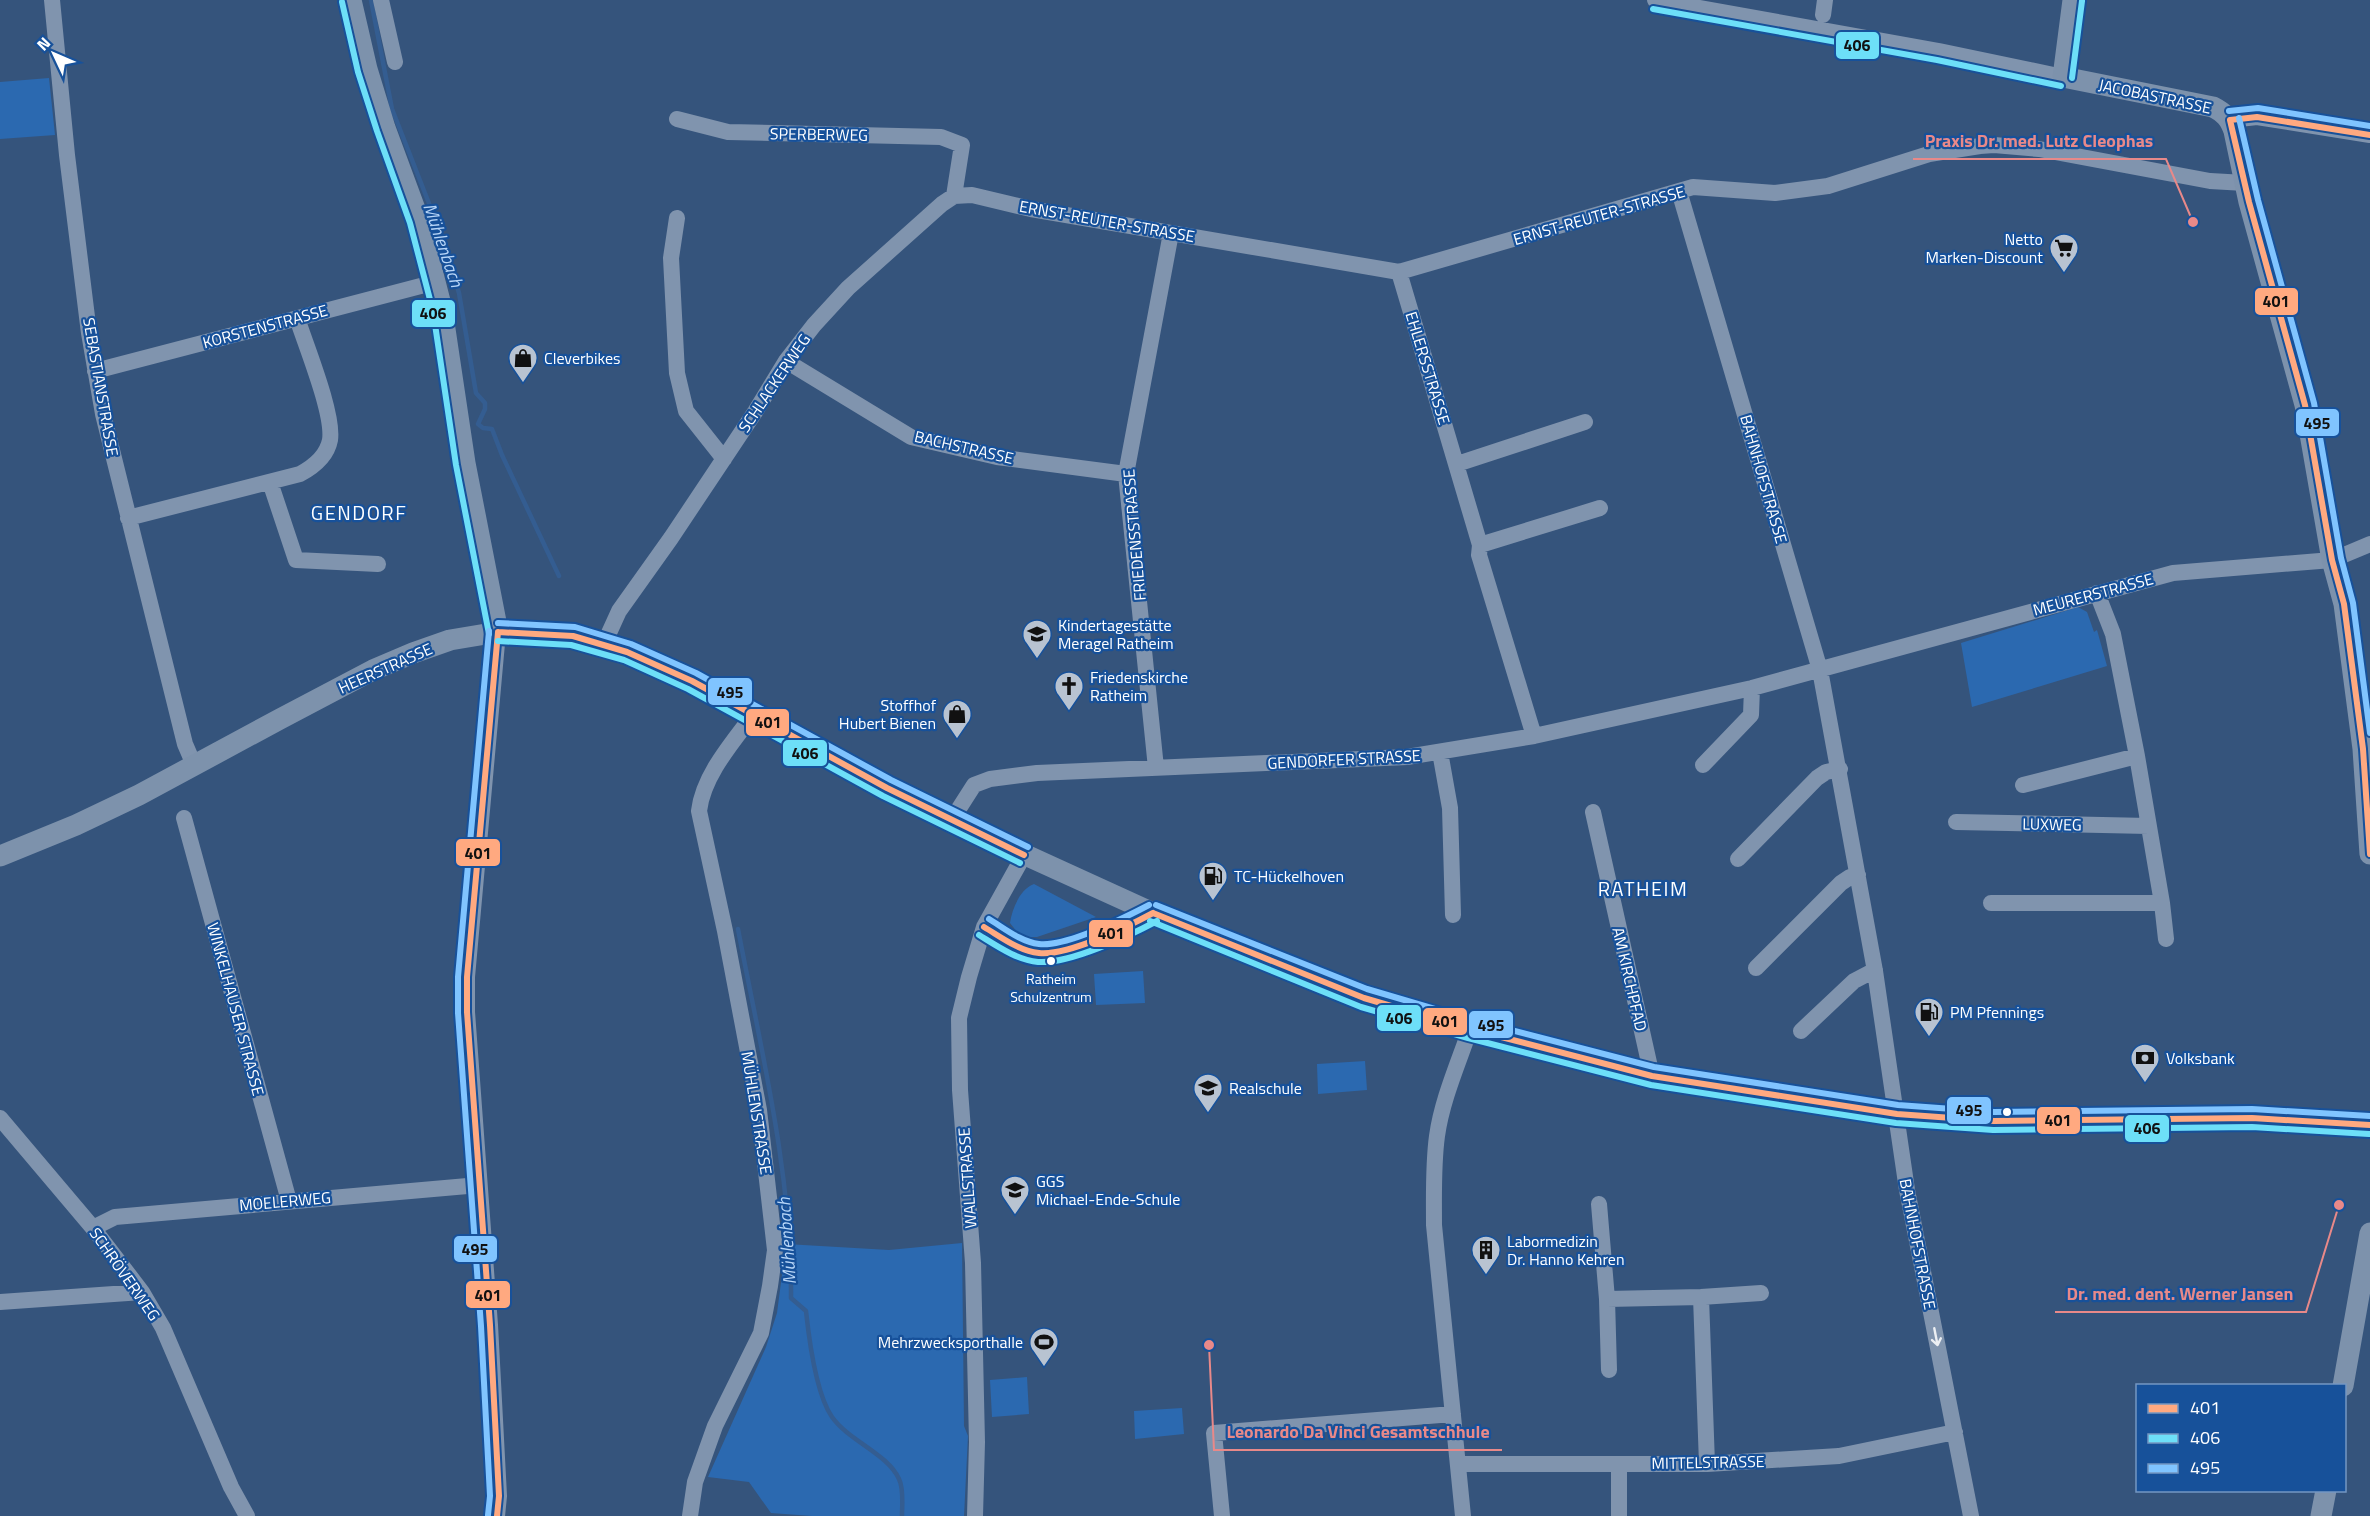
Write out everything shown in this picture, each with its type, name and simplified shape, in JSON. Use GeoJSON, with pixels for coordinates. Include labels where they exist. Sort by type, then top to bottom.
{"type":"FeatureCollection","features":[{"type":"Feature","properties":{"kind":"main road"},"geometry":{"type":"LineString","coordinates":[[351,0],[370,79],[385,128],[419,220],[436,282],[465,464],[498,632]]}},
{"type":"Feature","properties":{"kind":"main road"},"geometry":{"type":"LineString","coordinates":[[2063,77],[2073,0]]}},
{"type":"Feature","properties":{"kind":"main road","name":"JACOBASTRASSE"},"geometry":{"type":"LineString","coordinates":[[2063,77],[2214,107],[2230,120]]}},
{"type":"Feature","properties":{"kind":"main road"},"geometry":{"type":"LineString","coordinates":[[2230,120],[2305,405],[2332,560],[2344,604],[2361,738],[2370,854]]}},
{"type":"Feature","properties":{"kind":"main road","name":"HEERSTRASSE"},"geometry":{"type":"LineString","coordinates":[[0,856],[76,825],[139,795],[373,670],[413,653],[450,640],[498,632],[573,636],[604,644],[692,681],[951,821],[1153,913],[1364,998],[1470,1029],[1652,1076],[1897,1114],[1994,1121],[2252,1118],[2370,1125]]}},
{"type":"Feature","properties":{"kind":"main road"},"geometry":{"type":"LineString","coordinates":[[2343,1384],[2370,1233]]}},
{"type":"Feature","properties":{"kind":"main road"},"geometry":{"type":"LineString","coordinates":[[2321,1516],[2326,1492]]}},
{"type":"Feature","properties":{"kind":"street","name":"SEBASTIANSTRASSE"},"geometry":{"type":"LineString","coordinates":[[52,0],[67,155],[95,371],[128,519],[185,744],[194,765]]}},
{"type":"Feature","properties":{"kind":"street"},"geometry":{"type":"LineString","coordinates":[[381,0],[394,62]]}},
{"type":"Feature","properties":{"kind":"street","name":"JACOBASTRASSE"},"geometry":{"type":"LineString","coordinates":[[1654,0],[1939,51],[2063,77]]}},
{"type":"Feature","properties":{"kind":"street","name":"JACOBASTRASSE"},"geometry":{"type":"LineString","coordinates":[[2230,120],[2257,117],[2370,135]]}},
{"type":"Feature","properties":{"kind":"street","name":"SPERBERWEG"},"geometry":{"type":"LineString","coordinates":[[677,119],[728,132],[941,137],[962,145],[954,196]]}},
{"type":"Feature","properties":{"kind":"street","name":"ERNST-REUTER-STRASSE"},"geometry":{"type":"LineString","coordinates":[[954,196],[972,195],[1031,209],[1399,272],[1679,191],[1693,188],[1775,193],[1828,186],[1929,154],[1994,144],[2065,154],[2210,182],[2245,183]]}},
{"type":"Feature","properties":{"kind":"street","name":"BAHNHOFSTRASSE"},"geometry":{"type":"LineString","coordinates":[[1679,191],[1820,670],[1840,769],[1875,970],[1906,1190],[1971,1516]]}},
{"type":"Feature","properties":{"kind":"street","name":"SCHLACKERWEG"},"geometry":{"type":"LineString","coordinates":[[604,644],[619,611],[724,459],[786,361],[813,325],[848,288],[942,204],[954,196]]}},
{"type":"Feature","properties":{"kind":"street"},"geometry":{"type":"LineString","coordinates":[[677,218],[671,258],[677,373],[686,411],[724,459]]}},
{"type":"Feature","properties":{"kind":"street","name":"FRIEDENSSTRASSE"},"geometry":{"type":"LineString","coordinates":[[1156,768],[1126,474],[1171,233]]}},
{"type":"Feature","properties":{"kind":"street","name":"EHLERSSTRASSE"},"geometry":{"type":"LineString","coordinates":[[1399,272],[1480,545],[1479,555],[1534,736]]}},
{"type":"Feature","properties":{"kind":"street","name":"KORSTENSTRASSE"},"geometry":{"type":"LineString","coordinates":[[95,371],[436,282]]}},
{"type":"Feature","properties":{"kind":"street"},"geometry":{"type":"LineString","coordinates":[[128,519],[300,474],[314,467],[330,443],[331,422],[297,318]]}},
{"type":"Feature","properties":{"kind":"street","name":"BACHSTRASSE"},"geometry":{"type":"LineString","coordinates":[[786,361],[911,437],[998,457],[1126,474]]}},
{"type":"Feature","properties":{"kind":"street"},"geometry":{"type":"LineString","coordinates":[[1457,464],[1585,422]]}},
{"type":"Feature","properties":{"kind":"street"},"geometry":{"type":"LineString","coordinates":[[270,482],[296,560],[378,564]]}},
{"type":"Feature","properties":{"kind":"street"},"geometry":{"type":"LineString","coordinates":[[1480,545],[1600,508]]}},
{"type":"Feature","properties":{"kind":"street","name":"MEURERSTRASSE"},"geometry":{"type":"LineString","coordinates":[[1820,670],[2174,573],[2332,560],[2370,544]]}},
{"type":"Feature","properties":{"kind":"street"},"geometry":{"type":"LineString","coordinates":[[2097,593],[2113,634],[2137,756],[2166,939]]}},
{"type":"Feature","properties":{"kind":"street"},"geometry":{"type":"LineString","coordinates":[[497,1516],[499,1496],[490,1325],[467,1012],[467,976],[498,632]]}},
{"type":"Feature","properties":{"kind":"street","name":"GENDORFER STRASSE"},"geometry":{"type":"LineString","coordinates":[[951,821],[974,785],[990,778],[1037,773],[1407,757],[1534,736],[1752,688],[1820,670]]}},
{"type":"Feature","properties":{"kind":"street"},"geometry":{"type":"LineString","coordinates":[[1703,765],[1751,716],[1752,688]]}},
{"type":"Feature","properties":{"kind":"street","name":"MÜHLENSTRASSE"},"geometry":{"type":"LineString","coordinates":[[690,1516],[695,1482],[715,1426],[761,1333],[775,1250],[759,1110],[725,931],[699,811],[701,796],[717,767],[753,715]]}},
{"type":"Feature","properties":{"kind":"street"},"geometry":{"type":"LineString","coordinates":[[1440,752],[1450,808],[1454,915]]}},
{"type":"Feature","properties":{"kind":"street"},"geometry":{"type":"LineString","coordinates":[[2023,785],[2137,756]]}},
{"type":"Feature","properties":{"kind":"street"},"geometry":{"type":"LineString","coordinates":[[1738,859],[1817,778],[1826,772],[1840,769]]}},
{"type":"Feature","properties":{"kind":"street","name":"AM KIRCHPFAD"},"geometry":{"type":"LineString","coordinates":[[1593,812],[1652,1076]]}},
{"type":"Feature","properties":{"kind":"street","name":"WINKELHAUSER STRASSE"},"geometry":{"type":"LineString","coordinates":[[184,818],[289,1201]]}},
{"type":"Feature","properties":{"kind":"street","name":"LUXWEG"},"geometry":{"type":"LineString","coordinates":[[1956,822],[2149,826]]}},
{"type":"Feature","properties":{"kind":"street","name":"WALLSTRASSE"},"geometry":{"type":"LineString","coordinates":[[975,1516],[977,1443],[973,1263],[960,1090],[959,1018],[984,927],[1024,855]]}},
{"type":"Feature","properties":{"kind":"street"},"geometry":{"type":"LineString","coordinates":[[1756,968],[1841,883],[1858,875]]}},
{"type":"Feature","properties":{"kind":"street"},"geometry":{"type":"LineString","coordinates":[[1990,903],[2162,903]]}},
{"type":"Feature","properties":{"kind":"street"},"geometry":{"type":"LineString","coordinates":[[1801,1031],[1854,981],[1875,970]]}},
{"type":"Feature","properties":{"kind":"street"},"geometry":{"type":"LineString","coordinates":[[1463,1516],[1434,1225],[1434,1184],[1437,1135],[1449,1090],[1470,1029]]}},
{"type":"Feature","properties":{"kind":"street","name":"SCHRÖVERWEG"},"geometry":{"type":"LineString","coordinates":[[0,1118],[93,1228],[142,1292],[163,1328],[231,1487],[247,1516]]}},
{"type":"Feature","properties":{"kind":"street","name":"MOELERWEG"},"geometry":{"type":"LineString","coordinates":[[93,1228],[116,1216],[479,1185]]}},
{"type":"Feature","properties":{"kind":"street"},"geometry":{"type":"LineString","coordinates":[[1599,1204],[1607,1299],[1609,1370]]}},
{"type":"Feature","properties":{"kind":"street"},"geometry":{"type":"LineString","coordinates":[[0,1302],[142,1292]]}},
{"type":"Feature","properties":{"kind":"street"},"geometry":{"type":"LineString","coordinates":[[1607,1299],[1761,1293]]}},
{"type":"Feature","properties":{"kind":"street"},"geometry":{"type":"LineString","coordinates":[[1701,1297],[1707,1464]]}},
{"type":"Feature","properties":{"kind":"street"},"geometry":{"type":"LineString","coordinates":[[1222,1516],[1214,1432],[1453,1414]]}},
{"type":"Feature","properties":{"kind":"street","name":"MITTELSTRASSE"},"geometry":{"type":"LineString","coordinates":[[1458,1464],[1707,1464],[1839,1456],[1955,1432]]}},
{"type":"Feature","properties":{"kind":"street"},"geometry":{"type":"LineString","coordinates":[[1619,1464],[1619,1516]]}},
{"type":"Feature","properties":{"kind":"shaded area"},"geometry":{"type":"Polygon","coordinates":[[[49,78],[55,135],[0,139],[0,82],[49,78]]]}},
{"type":"Feature","properties":{"kind":"shaded area"},"geometry":{"type":"Polygon","coordinates":[[[2078,607],[2087,612],[2094,632],[2097,630],[2107,666],[1972,707],[1961,643],[2078,607]]]}},
{"type":"Feature","properties":{"kind":"shaded area"},"geometry":{"type":"Polygon","coordinates":[[[1034,884],[1096,917],[1037,937],[1021,937],[1010,923],[1011,918],[1021,895],[1034,884]]]}},
{"type":"Feature","properties":{"kind":"shaded area"},"geometry":{"type":"Polygon","coordinates":[[[1143,971],[1145,1003],[1096,1005],[1094,974],[1143,971]]]}},
{"type":"Feature","properties":{"kind":"shaded area"},"geometry":{"type":"Polygon","coordinates":[[[1365,1061],[1367,1090],[1318,1094],[1317,1064],[1365,1061]]]}},
{"type":"Feature","properties":{"kind":"shaded area"},"geometry":{"type":"Polygon","coordinates":[[[962,1243],[964,1426],[968,1436],[964,1516],[812,1516],[771,1513],[749,1482],[708,1477],[766,1347],[777,1313],[786,1244],[889,1250],[962,1243]]]}},
{"type":"Feature","properties":{"kind":"shaded area"},"geometry":{"type":"Polygon","coordinates":[[[1027,1377],[1029,1414],[992,1417],[990,1380],[1027,1377]]]}},
{"type":"Feature","properties":{"kind":"shaded area"},"geometry":{"type":"Polygon","coordinates":[[[1182,1408],[1184,1434],[1135,1439],[1134,1411],[1182,1408]]]}},
{"type":"Feature","properties":{"kind":"waterway","name":"Mühlenbach"},"geometry":{"type":"LineString","coordinates":[[371,0],[392,109],[441,234],[459,293],[476,393],[485,403],[485,409],[478,424],[483,428],[492,429],[559,576]]}},
{"type":"Feature","properties":{"kind":"waterway","name":"Mühlenbach"},"geometry":{"type":"LineString","coordinates":[[738,929],[781,1159],[790,1252],[791,1298],[806,1311],[814,1366],[826,1407],[839,1426],[894,1470],[902,1487],[902,1516]]}},
{"type":"Feature","properties":{"kind":"transit line","name":"406"},"geometry":{"type":"LineString","coordinates":[[2072,78],[2082,1]]}},
{"type":"Feature","properties":{"kind":"transit line","name":"406"},"geometry":{"type":"LineString","coordinates":[[342,2],[358,72],[410,223],[433,311],[456,465],[489,634]]}},
{"type":"Feature","properties":{"kind":"transit line","name":"406"},"geometry":{"type":"LineString","coordinates":[[1653,9],[1937,60],[2061,86]]}},
{"type":"Feature","properties":{"kind":"transit line","name":"495"},"geometry":{"type":"LineString","coordinates":[[2229,111],[2258,108],[2370,126]]}},
{"type":"Feature","properties":{"kind":"transit line","name":"401"},"geometry":{"type":"LineString","coordinates":[[2230,120],[2257,117],[2370,135]]}},
{"type":"Feature","properties":{"kind":"transit line","name":"495"},"geometry":{"type":"LineString","coordinates":[[2239,118],[2258,200],[2314,403],[2341,558],[2353,603],[2370,733]]}},
{"type":"Feature","properties":{"kind":"transit line","name":"401"},"geometry":{"type":"LineString","coordinates":[[2230,120],[2249,202],[2305,405],[2332,560],[2344,604],[2363,749],[2370,854]]}},
{"type":"Feature","properties":{"kind":"transit line","name":"495"},"geometry":{"type":"LineString","coordinates":[[498,623],[575,627],[631,644],[696,673],[891,780],[1028,847]]}},
{"type":"Feature","properties":{"kind":"transit line","name":"495"},"geometry":{"type":"LineString","coordinates":[[488,1515],[490,1496],[481,1326],[458,1013],[458,977],[489,631]]}},
{"type":"Feature","properties":{"kind":"transit line","name":"401"},"geometry":{"type":"LineString","coordinates":[[498,632],[573,636],[627,652],[692,681],[887,788],[1024,855]]}},
{"type":"Feature","properties":{"kind":"transit line","name":"401"},"geometry":{"type":"LineString","coordinates":[[497,1516],[499,1496],[490,1325],[467,1012],[467,977],[498,632]]}},
{"type":"Feature","properties":{"kind":"transit line","name":"406"},"geometry":{"type":"LineString","coordinates":[[498,641],[571,645],[624,660],[688,689],[883,796],[1020,863]]}},
{"type":"Feature","properties":{"kind":"transit line","name":"495"},"geometry":{"type":"LineString","coordinates":[[989,919],[1026,941],[1050,944],[1095,930],[1149,905]]}},
{"type":"Feature","properties":{"kind":"transit line","name":"495"},"geometry":{"type":"LineString","coordinates":[[1156,905],[1367,989],[1472,1020],[1654,1067],[1898,1105],[1994,1112],[2252,1109],[2370,1116]]}},
{"type":"Feature","properties":{"kind":"transit line","name":"401"},"geometry":{"type":"LineString","coordinates":[[1153,913],[1364,998],[1470,1029],[1652,1076],[1897,1114],[1994,1121],[2252,1118],[2370,1125]]}},
{"type":"Feature","properties":{"kind":"transit line","name":"401"},"geometry":{"type":"LineString","coordinates":[[984,927],[1024,950],[1051,953],[1097,939],[1153,913]]}},
{"type":"Feature","properties":{"kind":"transit line","name":"406"},"geometry":{"type":"LineString","coordinates":[[1150,921],[1361,1007],[1468,1038],[1651,1085],[1896,1123],[1993,1130],[2252,1127],[2369,1134]]}},
{"type":"Feature","properties":{"kind":"transit line","name":"406"},"geometry":{"type":"LineString","coordinates":[[979,935],[1007,952],[1030,961],[1051,961],[1066,959],[1099,948],[1157,921]]}},
{"type":"Feature","properties":{"kind":"place","name":"Praxis Dr. med. Lutz Cleophas"},"geometry":{"type":"Point","coordinates":[2193,222]}},
{"type":"Feature","properties":{"kind":"place","name":"Netto Marken-Discount"},"geometry":{"type":"Point","coordinates":[2064,274]}},
{"type":"Feature","properties":{"kind":"place","name":"Cleverbikes"},"geometry":{"type":"Point","coordinates":[523,384]}},
{"type":"Feature","properties":{"kind":"place","name":"Kindertagestätte Meragel Ratheim"},"geometry":{"type":"Point","coordinates":[1037,660]}},
{"type":"Feature","properties":{"kind":"place","name":"Friedenskirche Ratheim"},"geometry":{"type":"Point","coordinates":[1069,712]}},
{"type":"Feature","properties":{"kind":"place","name":"Stoffhof Hubert Bienen"},"geometry":{"type":"Point","coordinates":[957,740]}},
{"type":"Feature","properties":{"kind":"place","name":"TC-Hückelhoven"},"geometry":{"type":"Point","coordinates":[1213,902]}},
{"type":"Feature","properties":{"kind":"place","name":"Ratheim Schulzentrum"},"geometry":{"type":"Point","coordinates":[1051,961]}},
{"type":"Feature","properties":{"kind":"place","name":"PM Pfennings"},"geometry":{"type":"Point","coordinates":[1929,1038]}},
{"type":"Feature","properties":{"kind":"place","name":"Volksbank"},"geometry":{"type":"Point","coordinates":[2145,1084]}},
{"type":"Feature","properties":{"kind":"place","name":"Realschule"},"geometry":{"type":"Point","coordinates":[1208,1114]}},
{"type":"Feature","properties":{"kind":"place","name":"Dr. med. dent. Werner Jansen"},"geometry":{"type":"Point","coordinates":[2339,1205]}},
{"type":"Feature","properties":{"kind":"place","name":"GGS Michael-Ende-Schule"},"geometry":{"type":"Point","coordinates":[1015,1216]}},
{"type":"Feature","properties":{"kind":"place","name":"Labormedizin Dr. Hanno Kehren"},"geometry":{"type":"Point","coordinates":[1486,1276]}},
{"type":"Feature","properties":{"kind":"place","name":"Leonardo Da Vinci Gesamtschhule"},"geometry":{"type":"Point","coordinates":[1209,1345]}},
{"type":"Feature","properties":{"kind":"place","name":"Mehrzwecksporthalle"},"geometry":{"type":"Point","coordinates":[1044,1368]}},
{"type":"Feature","properties":{"kind":"district","name":"GENDORF"},"geometry":{"type":"Point","coordinates":[359,513]}},
{"type":"Feature","properties":{"kind":"district","name":"RATHEIM"},"geometry":{"type":"Point","coordinates":[1643,889]}}]}
